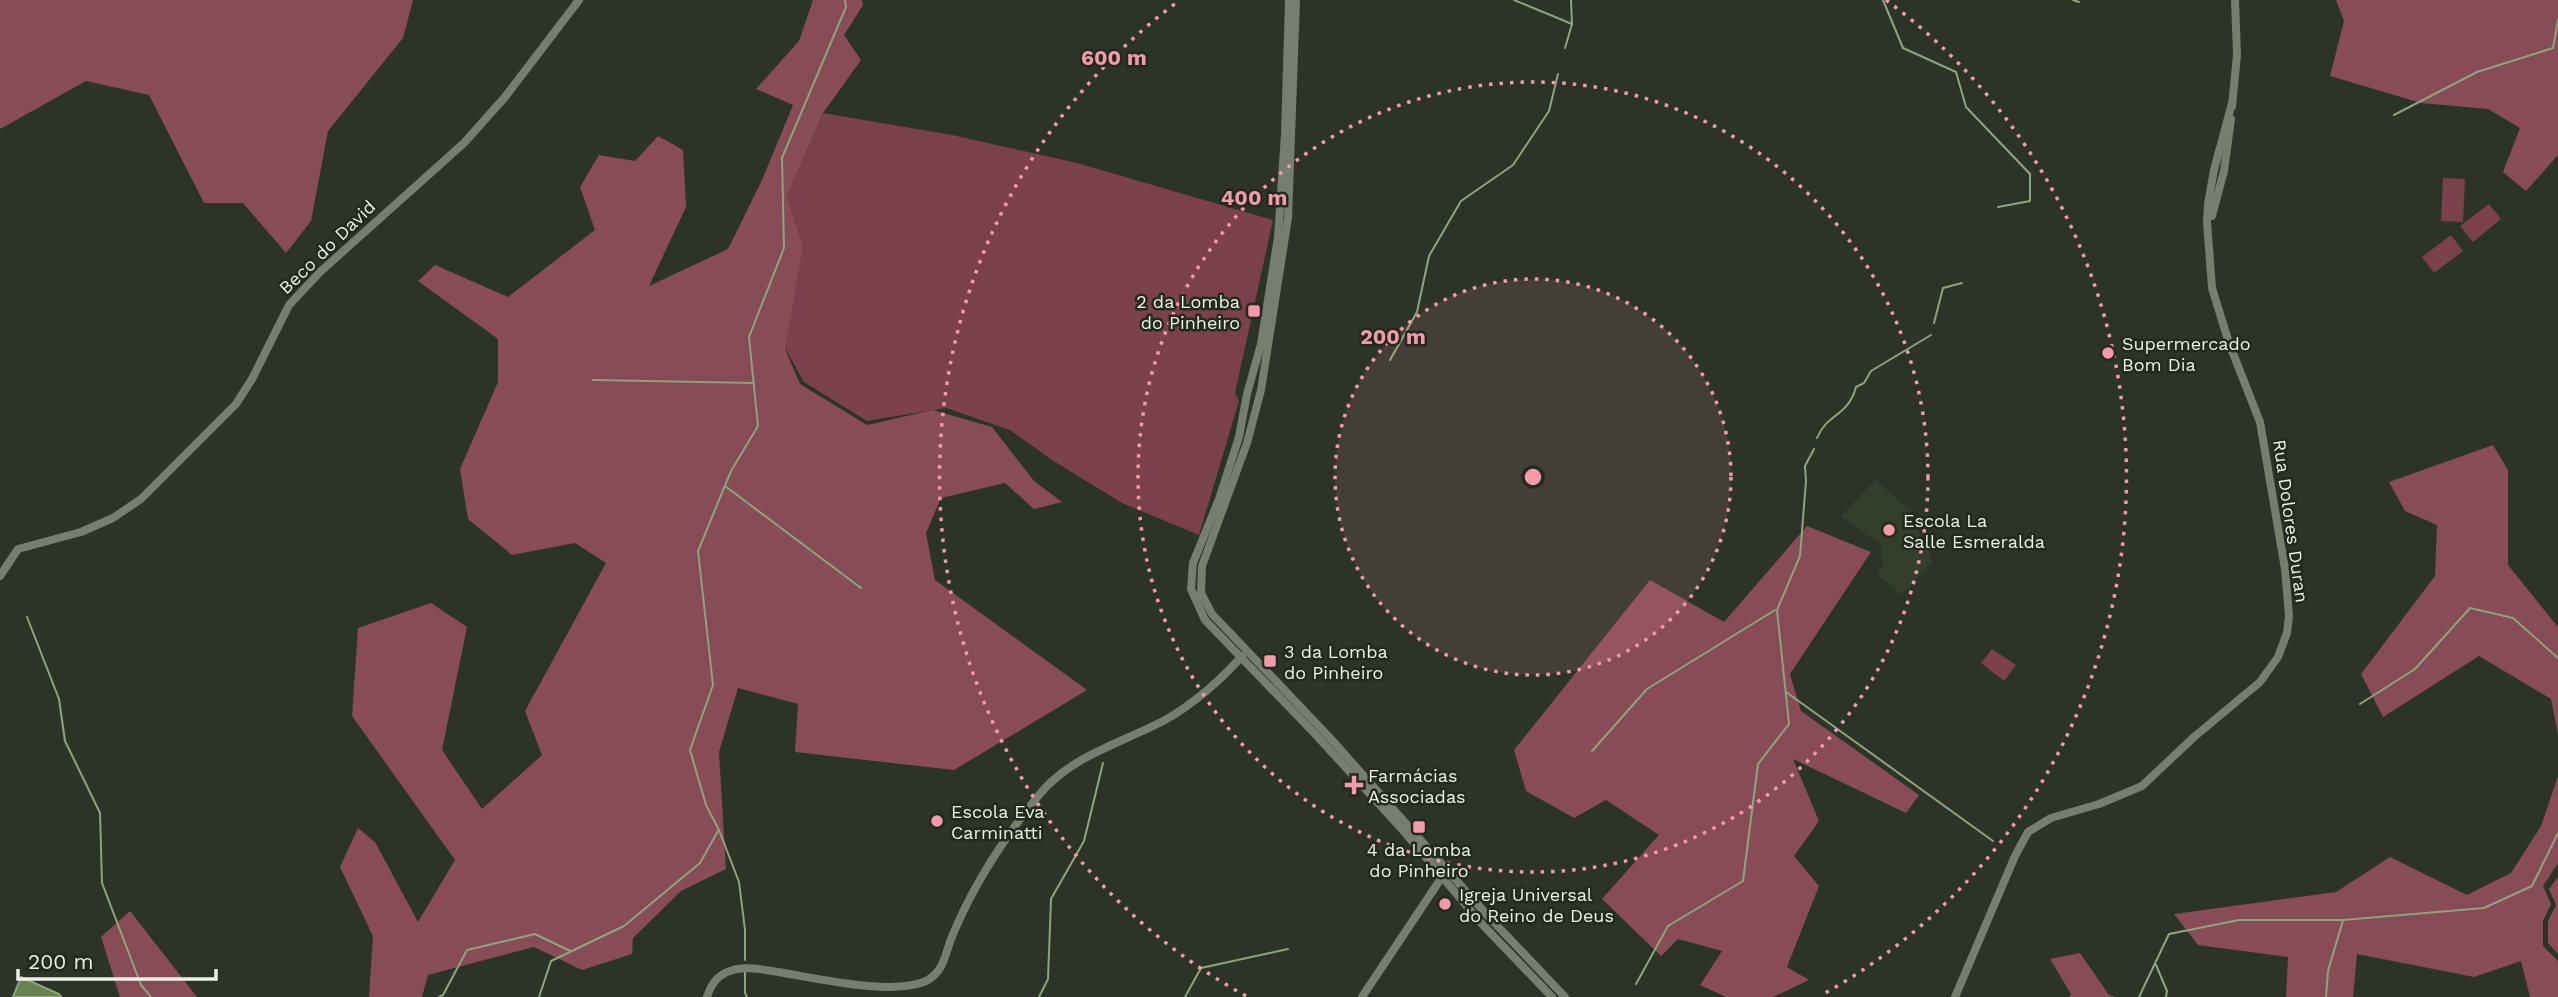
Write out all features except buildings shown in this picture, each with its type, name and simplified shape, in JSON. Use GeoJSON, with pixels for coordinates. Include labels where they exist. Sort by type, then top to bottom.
{"type":"FeatureCollection","features":[{"type":"Feature","properties":{"kind":"main road","name":"Beco do David"},"geometry":{"type":"LineString","coordinates":[[0,576],[18,549],[81,532],[113,518],[129,509],[150,490],[236,404],[252,379],[289,305],[330,263],[464,143],[505,97],[579,0]]}},
{"type":"Feature","properties":{"kind":"main road"},"geometry":{"type":"LineString","coordinates":[[1289,0],[1281,218],[1261,344],[1235,450],[1193,563],[1190,578],[1195,603],[1205,620],[1332,739],[1487,915],[1565,997]]}},
{"type":"Feature","properties":{"kind":"main road"},"geometry":{"type":"LineString","coordinates":[[1296,0],[1288,218],[1261,390],[1247,443],[1204,556],[1201,593],[1212,614],[1244,655],[1481,923],[1552,997]]}},
{"type":"Feature","properties":{"kind":"main road","name":"Rua Dolores Duran"},"geometry":{"type":"LineString","coordinates":[[2209,240],[2213,211],[2224,171],[2232,103],[2237,55],[2235,0]]}},
{"type":"Feature","properties":{"kind":"main road","name":"Rua Dolores Duran"},"geometry":{"type":"LineString","coordinates":[[1955,997],[2015,856],[2028,832],[2051,818],[2099,804],[2142,786],[2194,737],[2260,682],[2278,657],[2287,633],[2289,616],[2285,569],[2260,422],[2212,288],[2208,204],[2232,103]]}},
{"type":"Feature","properties":{"kind":"main road"},"geometry":{"type":"LineString","coordinates":[[2214,170],[2217,166],[2224,171]]}},
{"type":"Feature","properties":{"kind":"main road"},"geometry":{"type":"LineString","coordinates":[[1249,386],[1261,390]]}},
{"type":"Feature","properties":{"kind":"main road"},"geometry":{"type":"LineString","coordinates":[[1246,402],[1257,405]]}},
{"type":"Feature","properties":{"kind":"main road"},"geometry":{"type":"LineString","coordinates":[[707,997],[710,987],[718,978],[724,973],[739,969],[772,971],[876,989],[914,986],[928,980],[940,970],[960,917],[976,886],[1040,793],[1070,765],[1178,712],[1244,655]]}},
{"type":"Feature","properties":{"kind":"main road"},"geometry":{"type":"LineString","coordinates":[[1362,997],[1448,869]]}},
{"type":"Feature","properties":{"kind":"main road"},"geometry":{"type":"LineString","coordinates":[[1481,923],[1487,915]]}},
{"type":"Feature","properties":{"kind":"shaded area"},"geometry":{"type":"Polygon","coordinates":[[[0,0],[413,0],[403,38],[328,131],[311,221],[286,253],[243,203],[204,203],[149,95],[86,81],[0,129],[0,0]]]}},
{"type":"Feature","properties":{"kind":"shaded area"},"geometry":{"type":"Polygon","coordinates":[[[813,0],[862,0],[863,5],[844,35],[861,60],[823,113],[787,196],[803,245],[785,349],[800,384],[867,425],[933,410],[992,427],[1034,481],[1062,502],[1034,509],[1005,483],[941,498],[926,533],[935,580],[1087,690],[954,770],[795,752],[798,704],[738,688],[719,752],[726,869],[681,891],[633,938],[632,954],[582,970],[534,947],[428,975],[422,997],[369,997],[373,936],[340,867],[358,828],[375,842],[418,922],[455,860],[352,716],[358,628],[431,603],[467,627],[442,750],[482,809],[542,755],[525,711],[606,563],[575,543],[512,555],[468,519],[460,469],[498,382],[498,339],[418,281],[435,265],[508,297],[595,230],[580,187],[599,155],[635,161],[658,136],[683,150],[686,207],[649,286],[728,249],[762,180],[793,105],[756,89],[799,41],[813,0]]]}},
{"type":"Feature","properties":{"kind":"shaded area"},"geometry":{"type":"Polygon","coordinates":[[[2336,0],[2558,0],[2558,155],[2526,191],[2503,172],[2520,128],[2488,109],[2421,103],[2330,76],[2344,21],[2336,0]]]}},
{"type":"Feature","properties":{"kind":"shaded area"},"geometry":{"type":"Polygon","coordinates":[[[823,113],[952,135],[1077,163],[1273,220],[1235,393],[1239,401],[1199,535],[1122,503],[1052,460],[1010,430],[946,408],[867,421],[804,382],[785,348],[803,245],[787,196],[823,113]]]}},
{"type":"Feature","properties":{"kind":"shaded area"},"geometry":{"type":"Polygon","coordinates":[[[2443,178],[2465,179],[2463,222],[2441,221],[2443,178]]]}},
{"type":"Feature","properties":{"kind":"shaded area"},"geometry":{"type":"Polygon","coordinates":[[[2489,204],[2501,219],[2473,242],[2460,226],[2489,204]]]}},
{"type":"Feature","properties":{"kind":"shaded area"},"geometry":{"type":"Polygon","coordinates":[[[2451,235],[2463,251],[2434,273],[2422,257],[2451,235]]]}},
{"type":"Feature","properties":{"kind":"shaded area"},"geometry":{"type":"Polygon","coordinates":[[[2493,445],[2508,470],[2508,565],[2558,627],[2558,735],[2551,699],[2479,656],[2383,717],[2361,674],[2435,576],[2437,525],[2405,511],[2389,482],[2493,445]]]}},
{"type":"Feature","properties":{"kind":"shaded area","name":"Escola La Salle Esmeralda"},"geometry":{"type":"Polygon","coordinates":[[[1875,480],[1909,509],[1933,562],[1901,595],[1877,574],[1883,566],[1880,544],[1840,517],[1875,480]]]}},
{"type":"Feature","properties":{"kind":"shaded area"},"geometry":{"type":"Polygon","coordinates":[[[1807,526],[1871,552],[1790,674],[1801,711],[1919,795],[1906,813],[1793,759],[1819,821],[1794,856],[1819,886],[1787,967],[1809,980],[1773,997],[1726,997],[1700,985],[1722,951],[1678,939],[1661,956],[1602,899],[1659,835],[1606,800],[1574,818],[1526,791],[1514,750],[1650,580],[1724,622],[1807,526]]]}},
{"type":"Feature","properties":{"kind":"shaded area"},"geometry":{"type":"Polygon","coordinates":[[[1992,649],[2016,665],[2004,681],[1981,663],[1992,649]]]}},
{"type":"Feature","properties":{"kind":"shaded area"},"geometry":{"type":"Polygon","coordinates":[[[2558,776],[2558,863],[2543,886],[2551,904],[2543,921],[2543,946],[2558,961],[2558,997],[2530,997],[2521,961],[2474,977],[2357,954],[2353,997],[2286,997],[2288,957],[2198,945],[2174,914],[2336,892],[2390,857],[2467,895],[2511,873],[2541,826],[2558,776]]]}},
{"type":"Feature","properties":{"kind":"shaded area"},"geometry":{"type":"Polygon","coordinates":[[[2558,877],[2558,954],[2548,943],[2548,921],[2556,905],[2549,889],[2558,877]]]}},
{"type":"Feature","properties":{"kind":"shaded area"},"geometry":{"type":"Polygon","coordinates":[[[130,911],[197,997],[120,997],[101,937],[130,911]]]}},
{"type":"Feature","properties":{"kind":"shaded area"},"geometry":{"type":"Polygon","coordinates":[[[2080,953],[2109,995],[2115,997],[2069,997],[2071,994],[2050,959],[2080,953]]]}},
{"type":"Feature","properties":{"kind":"shaded area"},"geometry":{"type":"Polygon","coordinates":[[[21,977],[59,994],[61,997],[13,997],[21,977]]]}},
{"type":"Feature","properties":{"kind":"waterway"},"geometry":{"type":"LineString","coordinates":[[745,960],[745,930],[739,882],[719,830],[706,805],[690,750],[713,685],[698,551],[731,471],[758,426],[749,337],[784,248],[782,158],[846,7],[845,0]]}},
{"type":"Feature","properties":{"kind":"waterway"},"geometry":{"type":"LineString","coordinates":[[1514,0],[1572,24]]}},
{"type":"Feature","properties":{"kind":"waterway"},"geometry":{"type":"LineString","coordinates":[[1565,48],[1572,24],[1571,0]]}},
{"type":"Feature","properties":{"kind":"waterway"},"geometry":{"type":"LineString","coordinates":[[1883,0],[1903,48],[1956,72],[1966,107],[2030,174],[2030,201],[1998,207]]}},
{"type":"Feature","properties":{"kind":"waterway"},"geometry":{"type":"LineString","coordinates":[[2073,0],[2079,2]]}},
{"type":"Feature","properties":{"kind":"waterway"},"geometry":{"type":"LineString","coordinates":[[2394,115],[2477,72],[2553,48],[2558,20]]}},
{"type":"Feature","properties":{"kind":"waterway"},"geometry":{"type":"LineString","coordinates":[[1390,360],[1417,312],[1429,256],[1461,201],[1513,165],[1549,111],[1558,74]]}},
{"type":"Feature","properties":{"kind":"waterway"},"geometry":{"type":"LineString","coordinates":[[1934,323],[1943,288],[1962,283]]}},
{"type":"Feature","properties":{"kind":"waterway"},"geometry":{"type":"LineString","coordinates":[[1817,438],[1826,424],[1848,404],[1856,387],[1864,383],[1871,371],[1931,335]]}},
{"type":"Feature","properties":{"kind":"waterway"},"geometry":{"type":"LineString","coordinates":[[593,380],[753,383]]}},
{"type":"Feature","properties":{"kind":"waterway"},"geometry":{"type":"LineString","coordinates":[[1636,984],[1668,926],[1743,881],[1758,764],[1789,724],[1777,610],[1800,556],[1805,466],[1814,449]]}},
{"type":"Feature","properties":{"kind":"waterway"},"geometry":{"type":"LineString","coordinates":[[725,486],[861,588]]}},
{"type":"Feature","properties":{"kind":"waterway"},"geometry":{"type":"LineString","coordinates":[[2360,704],[2415,669],[2470,608],[2513,618],[2558,658]]}},
{"type":"Feature","properties":{"kind":"waterway"},"geometry":{"type":"LineString","coordinates":[[1592,751],[1647,689],[1775,610]]}},
{"type":"Feature","properties":{"kind":"waterway"},"geometry":{"type":"LineString","coordinates":[[27,617],[59,699],[65,741],[100,813],[102,883],[141,985],[151,997]]}},
{"type":"Feature","properties":{"kind":"waterway"},"geometry":{"type":"LineString","coordinates":[[1786,692],[1993,841]]}},
{"type":"Feature","properties":{"kind":"waterway"},"geometry":{"type":"LineString","coordinates":[[1039,997],[1048,979],[1051,899],[1084,841],[1103,763]]}},
{"type":"Feature","properties":{"kind":"waterway"},"geometry":{"type":"LineString","coordinates":[[539,997],[551,961],[624,926],[700,863],[718,831]]}},
{"type":"Feature","properties":{"kind":"waterway"},"geometry":{"type":"LineString","coordinates":[[2139,997],[2169,934],[2239,920],[2343,920],[2484,908],[2532,886],[2558,833]]}},
{"type":"Feature","properties":{"kind":"waterway"},"geometry":{"type":"LineString","coordinates":[[2326,997],[2328,971],[2343,920]]}},
{"type":"Feature","properties":{"kind":"waterway"},"geometry":{"type":"LineString","coordinates":[[439,997],[443,995],[467,950],[535,934],[570,951]]}},
{"type":"Feature","properties":{"kind":"waterway"},"geometry":{"type":"LineString","coordinates":[[1185,997],[1201,968],[1288,949]]}},
{"type":"Feature","properties":{"kind":"waterway"},"geometry":{"type":"LineString","coordinates":[[2156,965],[2167,991],[2166,997]]}},
{"type":"Feature","properties":{"kind":"waterway"},"geometry":{"type":"LineString","coordinates":[[745,972],[747,997]]}},
{"type":"Feature","properties":{"kind":"place","name":"2 da Lomba do Pinheiro"},"geometry":{"type":"Point","coordinates":[1254,311]}},
{"type":"Feature","properties":{"kind":"place","name":"Supermercado Bom Dia"},"geometry":{"type":"Point","coordinates":[2108,353]}},
{"type":"Feature","properties":{"kind":"place","name":"Escola La Salle Esmeralda"},"geometry":{"type":"Point","coordinates":[1889,530]}},
{"type":"Feature","properties":{"kind":"place","name":"3 da Lomba do Pinheiro"},"geometry":{"type":"Point","coordinates":[1270,661]}},
{"type":"Feature","properties":{"kind":"place","name":"Farmácias Associadas"},"geometry":{"type":"Point","coordinates":[1354,785]}},
{"type":"Feature","properties":{"kind":"place","name":"Escola Eva Carminatti"},"geometry":{"type":"Point","coordinates":[937,821]}},
{"type":"Feature","properties":{"kind":"place","name":"4 da Lomba do Pinheiro"},"geometry":{"type":"Point","coordinates":[1419,827]}},
{"type":"Feature","properties":{"kind":"place","name":"Igreja Universal do Reino de Deus"},"geometry":{"type":"Point","coordinates":[1445,904]}}]}
